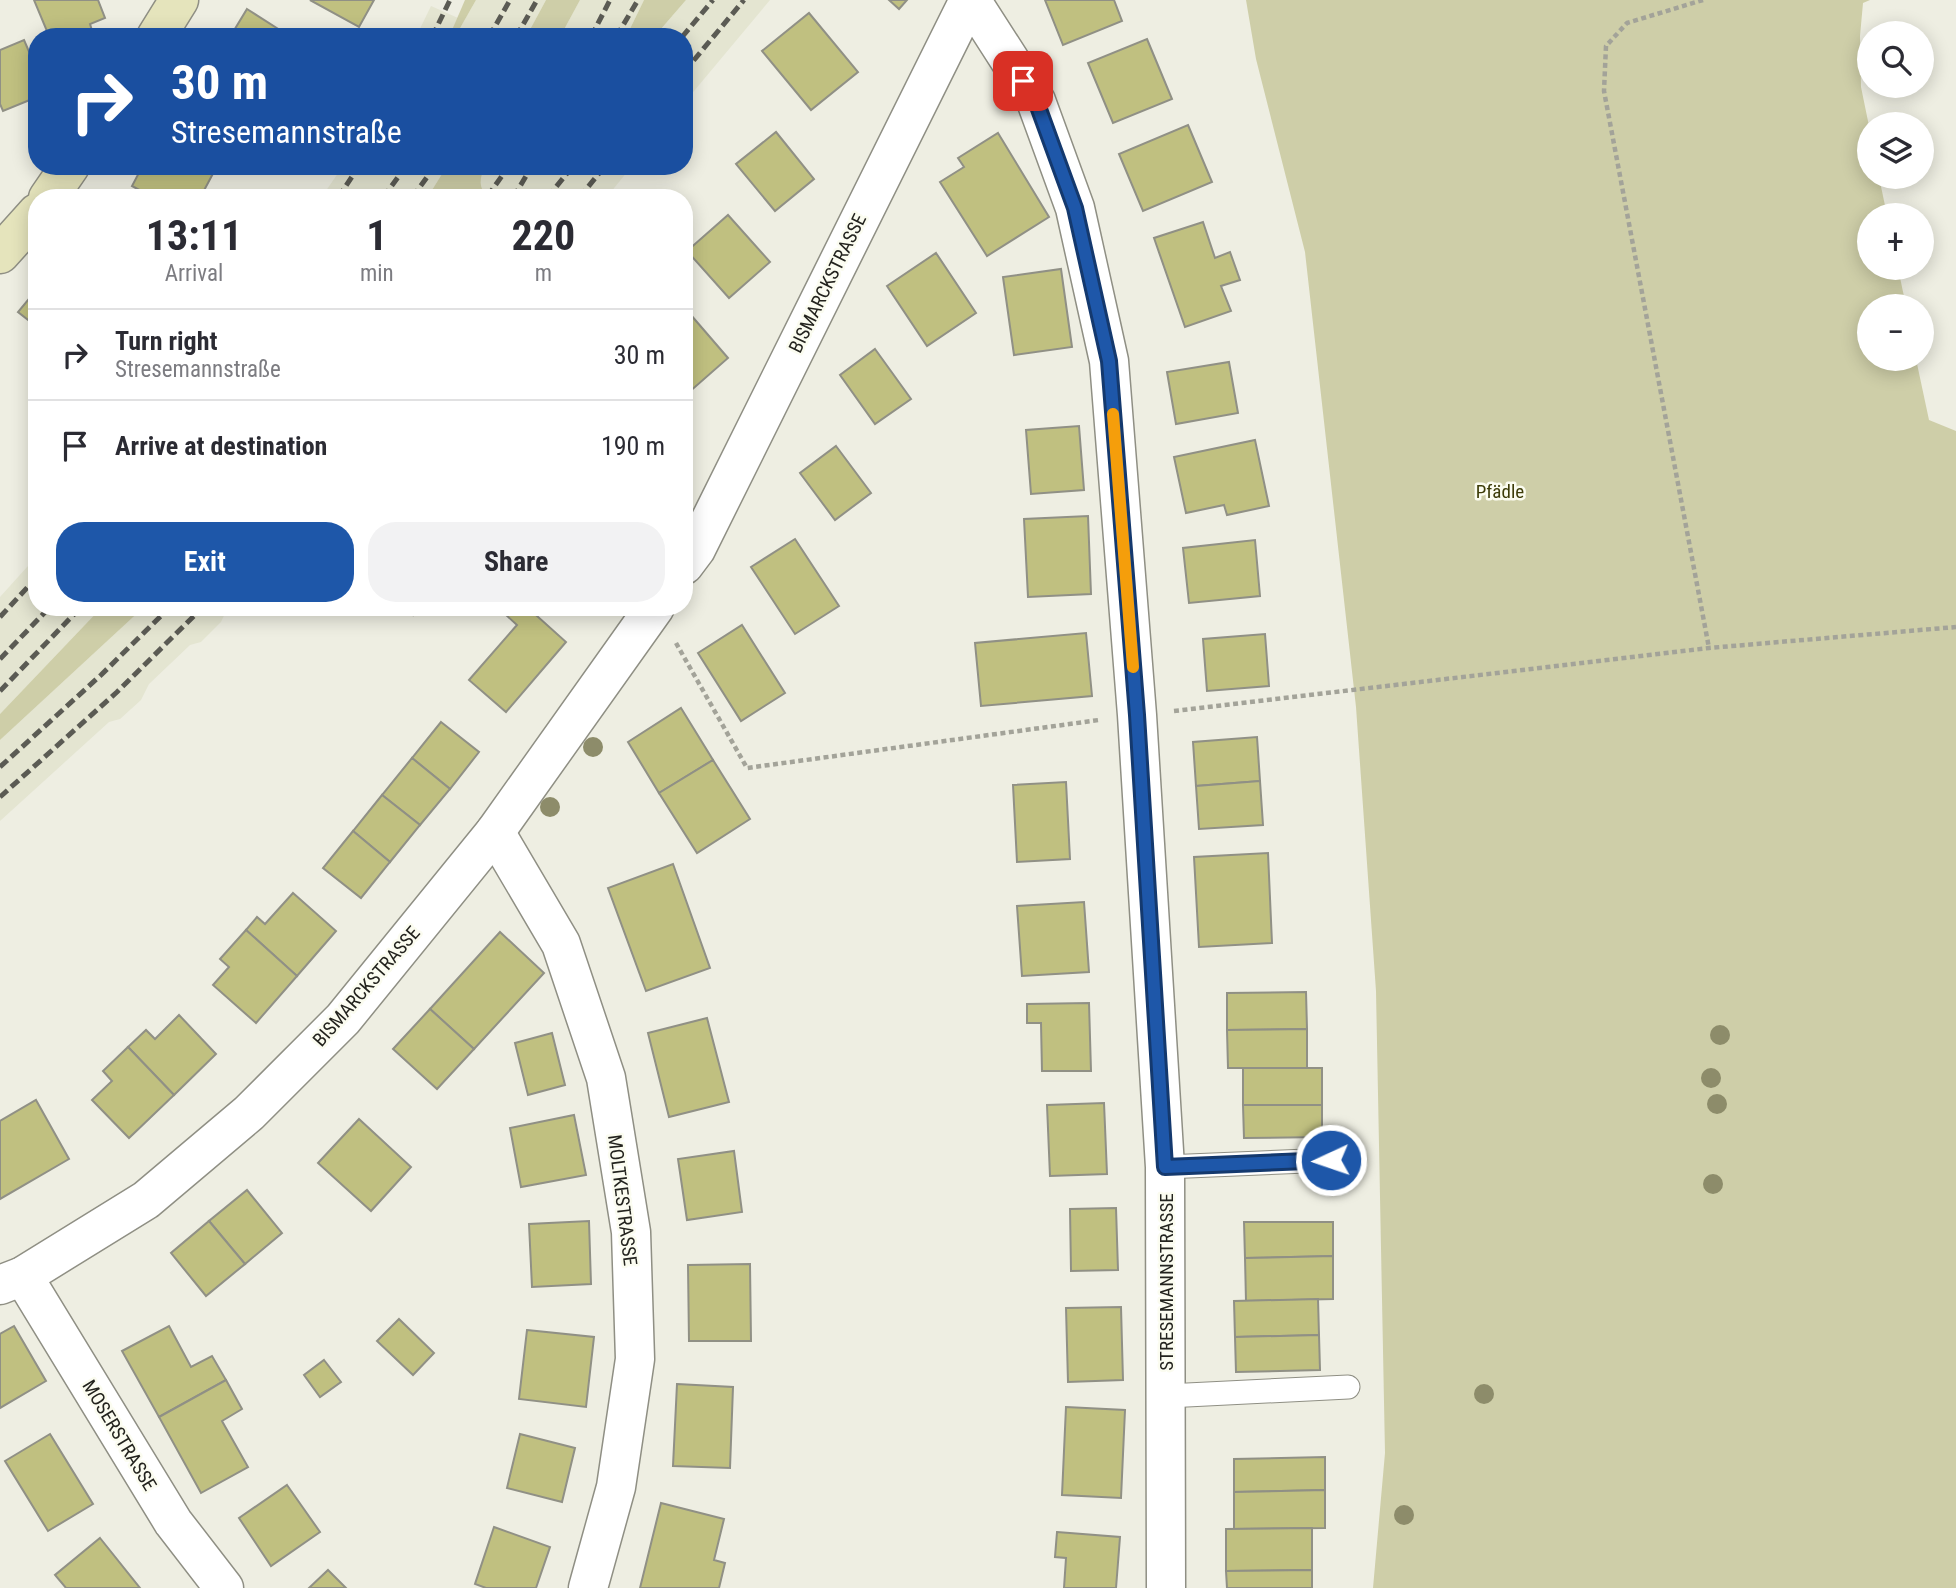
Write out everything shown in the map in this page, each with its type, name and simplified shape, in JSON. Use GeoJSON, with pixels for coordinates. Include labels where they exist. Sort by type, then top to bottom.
{"type":"FeatureCollection","features":[{"type":"Feature","properties":{"kind":"street","name":"BISMARCKSTRASSE"},"geometry":{"type":"LineString","coordinates":[[693,553],[970,0]]}},
{"type":"Feature","properties":{"kind":"street","name":"STRESEMANNSTRASSE"},"geometry":{"type":"LineString","coordinates":[[970,0],[1036,101],[1075,208],[1109,361],[1137,715],[1165,1167],[1166,1588]]}},
{"type":"Feature","properties":{"kind":"street"},"geometry":{"type":"LineString","coordinates":[[0,254],[28,223]]}},
{"type":"Feature","properties":{"kind":"street","name":"BISMARCKSTRASSE"},"geometry":{"type":"LineString","coordinates":[[12,1280],[146,1200],[249,1113],[343,1019],[495,832],[648,616]]}},
{"type":"Feature","properties":{"kind":"street","name":"MOLTKESTRASSE"},"geometry":{"type":"LineString","coordinates":[[495,832],[561,944],[606,1078],[631,1232],[635,1359],[616,1487],[588,1588]]}},
{"type":"Feature","properties":{"kind":"street","name":"MOSERSTRASSE"},"geometry":{"type":"LineString","coordinates":[[12,1280],[173,1522],[224,1588]]}},
{"type":"Feature","properties":{"kind":"lane"},"geometry":{"type":"LineString","coordinates":[[1165,1167],[1331,1160]]}},
{"type":"Feature","properties":{"kind":"lane"},"geometry":{"type":"LineString","coordinates":[[1167,1396],[1348,1387]]}},
{"type":"Feature","properties":{"kind":"path"},"geometry":{"type":"LineString","coordinates":[[1703,0],[1627,23],[1606,46],[1604,91],[1709,648]]}},
{"type":"Feature","properties":{"kind":"path"},"geometry":{"type":"LineString","coordinates":[[676,642],[747,768],[1137,715],[1709,648],[1956,627]]}},
{"type":"Feature","properties":{"kind":"shaded area"},"geometry":{"type":"Polygon","coordinates":[[[476,0],[546,0],[531,28],[460,28],[476,0]]]}},
{"type":"Feature","properties":{"kind":"shaded area"},"geometry":{"type":"Polygon","coordinates":[[[580,0],[644,0],[630,28],[565,28],[580,0]]]}},
{"type":"Feature","properties":{"kind":"shaded area"},"geometry":{"type":"Polygon","coordinates":[[[686,0],[770,0],[693,92],[693,28],[662,28],[686,0]]]}},
{"type":"Feature","properties":{"kind":"shaded area"},"geometry":{"type":"Polygon","coordinates":[[[431,6],[458,18],[453,28],[420,28],[431,6]]]}},
{"type":"Feature","properties":{"kind":"shaded area"},"geometry":{"type":"Polygon","coordinates":[[[337,175],[441,175],[433,189],[327,189],[337,175]]]}},
{"type":"Feature","properties":{"kind":"shaded area"},"geometry":{"type":"Polygon","coordinates":[[[482,175],[625,175],[613,189],[481,189],[482,175]]]}},
{"type":"Feature","properties":{"kind":"shaded area"},"geometry":{"type":"Polygon","coordinates":[[[28,566],[28,616],[93,616],[0,714],[0,597],[28,566]]]}},
{"type":"Feature","properties":{"kind":"shaded area"},"geometry":{"type":"Polygon","coordinates":[[[134,616],[224,616],[201,642],[190,645],[149,684],[141,700],[120,719],[109,722],[0,821],[0,740],[134,616]]]}},
{"type":"Feature","properties":{"kind":"green space"},"geometry":{"type":"Polygon","coordinates":[[[465,0],[476,0],[460,28],[453,28],[465,0]]]}},
{"type":"Feature","properties":{"kind":"green space"},"geometry":{"type":"Polygon","coordinates":[[[546,0],[580,0],[565,28],[531,28],[546,0]]]}},
{"type":"Feature","properties":{"kind":"green space"},"geometry":{"type":"Polygon","coordinates":[[[644,0],[686,0],[662,28],[630,28],[644,0]]]}},
{"type":"Feature","properties":{"kind":"green space","name":"Pfädle"},"geometry":{"type":"Polygon","coordinates":[[[1246,0],[1870,0],[1863,3],[1861,21],[1857,21],[1857,98],[1863,98],[1866,112],[1857,112],[1857,189],[1882,189],[1884,203],[1857,203],[1857,280],[1901,280],[1903,294],[1857,294],[1857,371],[1919,371],[1929,420],[1956,431],[1956,1588],[1373,1588],[1385,1453],[1376,991],[1356,707],[1305,252],[1256,59],[1246,0]]]}},
{"type":"Feature","properties":{"kind":"green space"},"geometry":{"type":"Polygon","coordinates":[[[441,175],[482,175],[482,189],[433,189],[441,175]]]}},
{"type":"Feature","properties":{"kind":"green space"},"geometry":{"type":"Polygon","coordinates":[[[93,616],[134,616],[0,740],[0,714],[93,616]]]}},
{"type":"Feature","properties":{"kind":"building"},"geometry":{"type":"Polygon","coordinates":[[[34,0],[98,0],[105,18],[90,24],[91,28],[46,28],[34,0]]]}},
{"type":"Feature","properties":{"kind":"building"},"geometry":{"type":"Polygon","coordinates":[[[310,0],[374,0],[359,27],[310,0]]]}},
{"type":"Feature","properties":{"kind":"building"},"geometry":{"type":"Polygon","coordinates":[[[889,0],[907,0],[899,9],[889,0]]]}},
{"type":"Feature","properties":{"kind":"building"},"geometry":{"type":"Polygon","coordinates":[[[1045,0],[1114,0],[1122,21],[1063,45],[1045,0]]]}},
{"type":"Feature","properties":{"kind":"building"},"geometry":{"type":"Polygon","coordinates":[[[247,9],[277,28],[235,28],[247,9]]]}},
{"type":"Feature","properties":{"kind":"building"},"geometry":{"type":"Polygon","coordinates":[[[809,13],[858,72],[811,110],[762,51],[809,13]]]}},
{"type":"Feature","properties":{"kind":"building"},"geometry":{"type":"Polygon","coordinates":[[[1147,39],[1172,99],[1113,123],[1088,63],[1147,39]]]}},
{"type":"Feature","properties":{"kind":"building"},"geometry":{"type":"Polygon","coordinates":[[[24,40],[28,49],[28,101],[3,111],[0,104],[0,50],[24,40]]]}},
{"type":"Feature","properties":{"kind":"building"},"geometry":{"type":"Polygon","coordinates":[[[1188,125],[1212,182],[1143,211],[1119,154],[1188,125]]]}},
{"type":"Feature","properties":{"kind":"building"},"geometry":{"type":"Polygon","coordinates":[[[776,132],[814,179],[775,211],[736,164],[776,132]]]}},
{"type":"Feature","properties":{"kind":"building"},"geometry":{"type":"Polygon","coordinates":[[[998,133],[1049,217],[987,256],[940,182],[964,167],[958,158],[998,133]]]}},
{"type":"Feature","properties":{"kind":"building"},"geometry":{"type":"Polygon","coordinates":[[[138,175],[212,175],[205,189],[138,189],[132,186],[138,175]]]}},
{"type":"Feature","properties":{"kind":"building"},"geometry":{"type":"Polygon","coordinates":[[[728,215],[770,262],[729,298],[693,258],[693,246],[728,215]]]}},
{"type":"Feature","properties":{"kind":"building"},"geometry":{"type":"Polygon","coordinates":[[[1203,222],[1215,258],[1230,252],[1240,280],[1221,286],[1231,311],[1185,327],[1154,238],[1203,222]]]}},
{"type":"Feature","properties":{"kind":"building"},"geometry":{"type":"Polygon","coordinates":[[[936,253],[976,313],[927,346],[887,286],[936,253]]]}},
{"type":"Feature","properties":{"kind":"building"},"geometry":{"type":"Polygon","coordinates":[[[1061,269],[1072,347],[1014,355],[1003,277],[1061,269]]]}},
{"type":"Feature","properties":{"kind":"building"},"geometry":{"type":"Polygon","coordinates":[[[28,300],[28,320],[18,312],[28,300]]]}},
{"type":"Feature","properties":{"kind":"building"},"geometry":{"type":"Polygon","coordinates":[[[693,317],[728,358],[693,389],[693,317]]]}},
{"type":"Feature","properties":{"kind":"building"},"geometry":{"type":"Polygon","coordinates":[[[875,349],[911,399],[875,424],[840,375],[875,349]]]}},
{"type":"Feature","properties":{"kind":"building"},"geometry":{"type":"Polygon","coordinates":[[[1229,362],[1238,413],[1176,424],[1167,372],[1229,362]]]}},
{"type":"Feature","properties":{"kind":"building"},"geometry":{"type":"Polygon","coordinates":[[[1079,426],[1084,490],[1031,494],[1026,430],[1079,426]]]}},
{"type":"Feature","properties":{"kind":"building"},"geometry":{"type":"Polygon","coordinates":[[[1255,440],[1269,506],[1227,515],[1224,505],[1186,513],[1174,457],[1255,440]]]}},
{"type":"Feature","properties":{"kind":"building"},"geometry":{"type":"Polygon","coordinates":[[[836,446],[871,493],[835,520],[800,473],[836,446]]]}},
{"type":"Feature","properties":{"kind":"building"},"geometry":{"type":"Polygon","coordinates":[[[1088,516],[1091,594],[1028,597],[1024,519],[1088,516]]]}},
{"type":"Feature","properties":{"kind":"building"},"geometry":{"type":"Polygon","coordinates":[[[795,539],[839,606],[795,634],[751,567],[795,539]]]}},
{"type":"Feature","properties":{"kind":"building"},"geometry":{"type":"Polygon","coordinates":[[[1255,540],[1260,596],[1189,603],[1183,548],[1255,540]]]}},
{"type":"Feature","properties":{"kind":"building"},"geometry":{"type":"Polygon","coordinates":[[[507,616],[537,616],[566,642],[506,712],[469,680],[517,625],[507,616]]]}},
{"type":"Feature","properties":{"kind":"building"},"geometry":{"type":"Polygon","coordinates":[[[742,625],[785,693],[741,721],[698,653],[742,625]]]}},
{"type":"Feature","properties":{"kind":"building"},"geometry":{"type":"Polygon","coordinates":[[[1086,633],[1092,696],[981,706],[975,643],[1086,633]]]}},
{"type":"Feature","properties":{"kind":"building"},"geometry":{"type":"Polygon","coordinates":[[[1265,634],[1269,686],[1207,691],[1203,639],[1265,634]]]}},
{"type":"Feature","properties":{"kind":"building"},"geometry":{"type":"Polygon","coordinates":[[[681,708],[713,760],[659,793],[628,742],[681,708]]]}},
{"type":"Feature","properties":{"kind":"building"},"geometry":{"type":"Polygon","coordinates":[[[441,722],[479,752],[450,789],[412,758],[441,722]]]}},
{"type":"Feature","properties":{"kind":"building"},"geometry":{"type":"Polygon","coordinates":[[[1257,737],[1260,781],[1196,786],[1193,742],[1257,737]]]}},
{"type":"Feature","properties":{"kind":"building"},"geometry":{"type":"Polygon","coordinates":[[[412,758],[450,789],[420,825],[382,795],[412,758]]]}},
{"type":"Feature","properties":{"kind":"building"},"geometry":{"type":"Polygon","coordinates":[[[713,760],[750,819],[697,853],[659,793],[713,760]]]}},
{"type":"Feature","properties":{"kind":"building"},"geometry":{"type":"Polygon","coordinates":[[[1260,781],[1263,825],[1199,829],[1196,786],[1260,781]]]}},
{"type":"Feature","properties":{"kind":"building"},"geometry":{"type":"Polygon","coordinates":[[[1066,782],[1070,859],[1017,862],[1013,785],[1066,782]]]}},
{"type":"Feature","properties":{"kind":"building"},"geometry":{"type":"Polygon","coordinates":[[[382,795],[420,825],[390,862],[353,831],[382,795]]]}},
{"type":"Feature","properties":{"kind":"building"},"geometry":{"type":"Polygon","coordinates":[[[353,831],[390,862],[361,898],[323,868],[353,831]]]}},
{"type":"Feature","properties":{"kind":"building"},"geometry":{"type":"Polygon","coordinates":[[[1268,853],[1272,943],[1199,947],[1194,857],[1268,853]]]}},
{"type":"Feature","properties":{"kind":"building"},"geometry":{"type":"Polygon","coordinates":[[[673,864],[710,968],[646,991],[608,888],[673,864]]]}},
{"type":"Feature","properties":{"kind":"building"},"geometry":{"type":"Polygon","coordinates":[[[293,893],[336,931],[297,976],[246,930],[257,917],[265,924],[293,893]]]}},
{"type":"Feature","properties":{"kind":"building"},"geometry":{"type":"Polygon","coordinates":[[[1084,902],[1089,972],[1022,976],[1017,906],[1084,902]]]}},
{"type":"Feature","properties":{"kind":"building"},"geometry":{"type":"Polygon","coordinates":[[[246,930],[297,976],[256,1023],[213,985],[229,967],[220,959],[246,930]]]}},
{"type":"Feature","properties":{"kind":"building"},"geometry":{"type":"Polygon","coordinates":[[[500,932],[544,973],[474,1049],[430,1009],[500,932]]]}},
{"type":"Feature","properties":{"kind":"building"},"geometry":{"type":"Polygon","coordinates":[[[1306,992],[1307,1029],[1227,1030],[1227,993],[1306,992]]]}},
{"type":"Feature","properties":{"kind":"building"},"geometry":{"type":"Polygon","coordinates":[[[1089,1003],[1091,1071],[1042,1071],[1041,1023],[1027,1023],[1027,1004],[1089,1003]]]}},
{"type":"Feature","properties":{"kind":"building"},"geometry":{"type":"Polygon","coordinates":[[[430,1009],[474,1049],[437,1089],[393,1049],[430,1009]]]}},
{"type":"Feature","properties":{"kind":"building"},"geometry":{"type":"Polygon","coordinates":[[[179,1015],[216,1054],[174,1095],[128,1047],[146,1030],[155,1039],[179,1015]]]}},
{"type":"Feature","properties":{"kind":"building"},"geometry":{"type":"Polygon","coordinates":[[[707,1018],[729,1102],[669,1117],[648,1033],[707,1018]]]}},
{"type":"Feature","properties":{"kind":"building"},"geometry":{"type":"Polygon","coordinates":[[[1307,1029],[1307,1068],[1228,1068],[1227,1030],[1307,1029]]]}},
{"type":"Feature","properties":{"kind":"building"},"geometry":{"type":"Polygon","coordinates":[[[552,1033],[565,1085],[528,1095],[515,1043],[552,1033]]]}},
{"type":"Feature","properties":{"kind":"building"},"geometry":{"type":"Polygon","coordinates":[[[128,1047],[174,1095],[129,1138],[92,1100],[112,1081],[103,1071],[128,1047]]]}},
{"type":"Feature","properties":{"kind":"building"},"geometry":{"type":"Polygon","coordinates":[[[1243,1068],[1322,1068],[1322,1105],[1243,1105],[1243,1068]]]}},
{"type":"Feature","properties":{"kind":"building"},"geometry":{"type":"Polygon","coordinates":[[[36,1100],[69,1159],[0,1199],[0,1121],[36,1100]]]}},
{"type":"Feature","properties":{"kind":"building"},"geometry":{"type":"Polygon","coordinates":[[[1104,1103],[1107,1174],[1050,1176],[1047,1105],[1104,1103]]]}},
{"type":"Feature","properties":{"kind":"building"},"geometry":{"type":"Polygon","coordinates":[[[1243,1105],[1322,1105],[1322,1137],[1244,1138],[1243,1105]]]}},
{"type":"Feature","properties":{"kind":"building"},"geometry":{"type":"Polygon","coordinates":[[[574,1115],[586,1175],[521,1187],[510,1128],[574,1115]]]}},
{"type":"Feature","properties":{"kind":"building"},"geometry":{"type":"Polygon","coordinates":[[[359,1119],[411,1167],[371,1211],[318,1163],[359,1119]]]}},
{"type":"Feature","properties":{"kind":"building"},"geometry":{"type":"Polygon","coordinates":[[[734,1151],[742,1212],[687,1220],[678,1159],[734,1151]]]}},
{"type":"Feature","properties":{"kind":"building"},"geometry":{"type":"Polygon","coordinates":[[[247,1190],[282,1233],[245,1264],[209,1221],[247,1190]]]}},
{"type":"Feature","properties":{"kind":"building"},"geometry":{"type":"Polygon","coordinates":[[[1116,1208],[1118,1270],[1071,1271],[1070,1209],[1116,1208]]]}},
{"type":"Feature","properties":{"kind":"building"},"geometry":{"type":"Polygon","coordinates":[[[209,1221],[245,1264],[206,1296],[171,1253],[209,1221]]]}},
{"type":"Feature","properties":{"kind":"building"},"geometry":{"type":"Polygon","coordinates":[[[589,1221],[591,1284],[532,1287],[529,1224],[589,1221]]]}},
{"type":"Feature","properties":{"kind":"building"},"geometry":{"type":"Polygon","coordinates":[[[1244,1222],[1333,1222],[1333,1256],[1245,1258],[1244,1222]]]}},
{"type":"Feature","properties":{"kind":"building"},"geometry":{"type":"Polygon","coordinates":[[[1333,1256],[1333,1299],[1246,1301],[1245,1258],[1333,1256]]]}},
{"type":"Feature","properties":{"kind":"building"},"geometry":{"type":"Polygon","coordinates":[[[750,1264],[751,1341],[689,1341],[688,1265],[750,1264]]]}},
{"type":"Feature","properties":{"kind":"building"},"geometry":{"type":"Polygon","coordinates":[[[1318,1299],[1319,1335],[1235,1337],[1234,1301],[1318,1299]]]}},
{"type":"Feature","properties":{"kind":"building"},"geometry":{"type":"Polygon","coordinates":[[[1121,1307],[1123,1380],[1068,1382],[1066,1308],[1121,1307]]]}},
{"type":"Feature","properties":{"kind":"building"},"geometry":{"type":"Polygon","coordinates":[[[399,1319],[434,1353],[413,1375],[377,1341],[399,1319]]]}},
{"type":"Feature","properties":{"kind":"building"},"geometry":{"type":"Polygon","coordinates":[[[14,1326],[46,1381],[0,1408],[0,1334],[14,1326]]]}},
{"type":"Feature","properties":{"kind":"building"},"geometry":{"type":"Polygon","coordinates":[[[169,1326],[191,1367],[212,1356],[226,1380],[159,1417],[122,1351],[169,1326]]]}},
{"type":"Feature","properties":{"kind":"building"},"geometry":{"type":"Polygon","coordinates":[[[527,1330],[594,1337],[586,1407],[519,1399],[527,1330]]]}},
{"type":"Feature","properties":{"kind":"building"},"geometry":{"type":"Polygon","coordinates":[[[1319,1335],[1320,1370],[1236,1372],[1235,1337],[1319,1335]]]}},
{"type":"Feature","properties":{"kind":"building"},"geometry":{"type":"Polygon","coordinates":[[[324,1360],[341,1382],[320,1397],[304,1375],[324,1360]]]}},
{"type":"Feature","properties":{"kind":"building"},"geometry":{"type":"Polygon","coordinates":[[[226,1380],[242,1409],[222,1421],[248,1467],[201,1493],[159,1417],[226,1380]]]}},
{"type":"Feature","properties":{"kind":"building"},"geometry":{"type":"Polygon","coordinates":[[[677,1384],[733,1387],[730,1468],[673,1466],[677,1384]]]}},
{"type":"Feature","properties":{"kind":"building"},"geometry":{"type":"Polygon","coordinates":[[[1066,1407],[1125,1410],[1121,1498],[1062,1495],[1066,1407]]]}},
{"type":"Feature","properties":{"kind":"building"},"geometry":{"type":"Polygon","coordinates":[[[50,1434],[93,1504],[48,1531],[5,1461],[50,1434]]]}},
{"type":"Feature","properties":{"kind":"building"},"geometry":{"type":"Polygon","coordinates":[[[520,1434],[575,1448],[562,1502],[507,1488],[520,1434]]]}},
{"type":"Feature","properties":{"kind":"building"},"geometry":{"type":"Polygon","coordinates":[[[1325,1457],[1325,1490],[1234,1492],[1234,1459],[1325,1457]]]}},
{"type":"Feature","properties":{"kind":"building"},"geometry":{"type":"Polygon","coordinates":[[[287,1485],[320,1532],[271,1566],[239,1518],[287,1485]]]}},
{"type":"Feature","properties":{"kind":"building"},"geometry":{"type":"Polygon","coordinates":[[[1325,1490],[1325,1528],[1234,1529],[1234,1492],[1325,1490]]]}},
{"type":"Feature","properties":{"kind":"building"},"geometry":{"type":"Polygon","coordinates":[[[661,1503],[724,1519],[714,1560],[725,1563],[719,1588],[640,1588],[661,1503]]]}},
{"type":"Feature","properties":{"kind":"building"},"geometry":{"type":"Polygon","coordinates":[[[494,1527],[550,1547],[536,1588],[486,1588],[475,1584],[494,1527]]]}},
{"type":"Feature","properties":{"kind":"building"},"geometry":{"type":"Polygon","coordinates":[[[1312,1528],[1312,1570],[1226,1571],[1226,1529],[1312,1528]]]}},
{"type":"Feature","properties":{"kind":"building"},"geometry":{"type":"Polygon","coordinates":[[[1057,1532],[1120,1537],[1116,1588],[1064,1588],[1066,1558],[1055,1557],[1057,1532]]]}},
{"type":"Feature","properties":{"kind":"building"},"geometry":{"type":"Polygon","coordinates":[[[100,1538],[140,1588],[66,1588],[55,1575],[100,1538]]]}},
{"type":"Feature","properties":{"kind":"building"},"geometry":{"type":"Polygon","coordinates":[[[328,1570],[346,1588],[309,1588],[328,1570]]]}},
{"type":"Feature","properties":{"kind":"building"},"geometry":{"type":"Polygon","coordinates":[[[1312,1570],[1312,1588],[1227,1588],[1226,1571],[1312,1570]]]}},
{"type":"Feature","properties":{"kind":"railway"},"geometry":{"type":"LineString","coordinates":[[436,28],[450,0]]}},
{"type":"Feature","properties":{"kind":"railway"},"geometry":{"type":"LineString","coordinates":[[494,28],[510,0]]}},
{"type":"Feature","properties":{"kind":"railway"},"geometry":{"type":"LineString","coordinates":[[521,28],[537,0]]}},
{"type":"Feature","properties":{"kind":"railway"},"geometry":{"type":"LineString","coordinates":[[596,28],[610,0]]}},
{"type":"Feature","properties":{"kind":"railway"},"geometry":{"type":"LineString","coordinates":[[621,28],[638,0]]}},
{"type":"Feature","properties":{"kind":"railway"},"geometry":{"type":"LineString","coordinates":[[690,28],[713,0]]}},
{"type":"Feature","properties":{"kind":"railway"},"geometry":{"type":"LineString","coordinates":[[693,61],[744,0]]}},
{"type":"Feature","properties":{"kind":"railway"},"geometry":{"type":"LineString","coordinates":[[344,189],[353,175]]}},
{"type":"Feature","properties":{"kind":"railway"},"geometry":{"type":"LineString","coordinates":[[389,189],[400,175]]}},
{"type":"Feature","properties":{"kind":"railway"},"geometry":{"type":"LineString","coordinates":[[418,189],[429,175]]}},
{"type":"Feature","properties":{"kind":"railway"},"geometry":{"type":"LineString","coordinates":[[493,189],[503,175]]}},
{"type":"Feature","properties":{"kind":"railway"},"geometry":{"type":"LineString","coordinates":[[518,189],[527,175]]}},
{"type":"Feature","properties":{"kind":"railway"},"geometry":{"type":"LineString","coordinates":[[554,189],[566,175]]}},
{"type":"Feature","properties":{"kind":"railway"},"geometry":{"type":"LineString","coordinates":[[586,189],[598,175]]}},
{"type":"Feature","properties":{"kind":"railway"},"geometry":{"type":"LineString","coordinates":[[0,617],[28,587]]}},
{"type":"Feature","properties":{"kind":"railway"},"geometry":{"type":"LineString","coordinates":[[0,659],[41,616]]}},
{"type":"Feature","properties":{"kind":"railway"},"geometry":{"type":"LineString","coordinates":[[0,691],[72,616]]}},
{"type":"Feature","properties":{"kind":"railway"},"geometry":{"type":"LineString","coordinates":[[0,767],[161,616]]}},
{"type":"Feature","properties":{"kind":"railway"},"geometry":{"type":"LineString","coordinates":[[0,797],[117,692],[194,616]]}},
{"type":"Feature","properties":{"kind":"slow traffic"},"geometry":{"type":"LineString","coordinates":[[1113,414],[1133,667]]}},
{"type":"Feature","properties":{"kind":"route"},"geometry":{"type":"LineString","coordinates":[[1023,81],[1036,101],[1075,208],[1109,361],[1137,715],[1165,1167],[1331,1160]]}}]}
